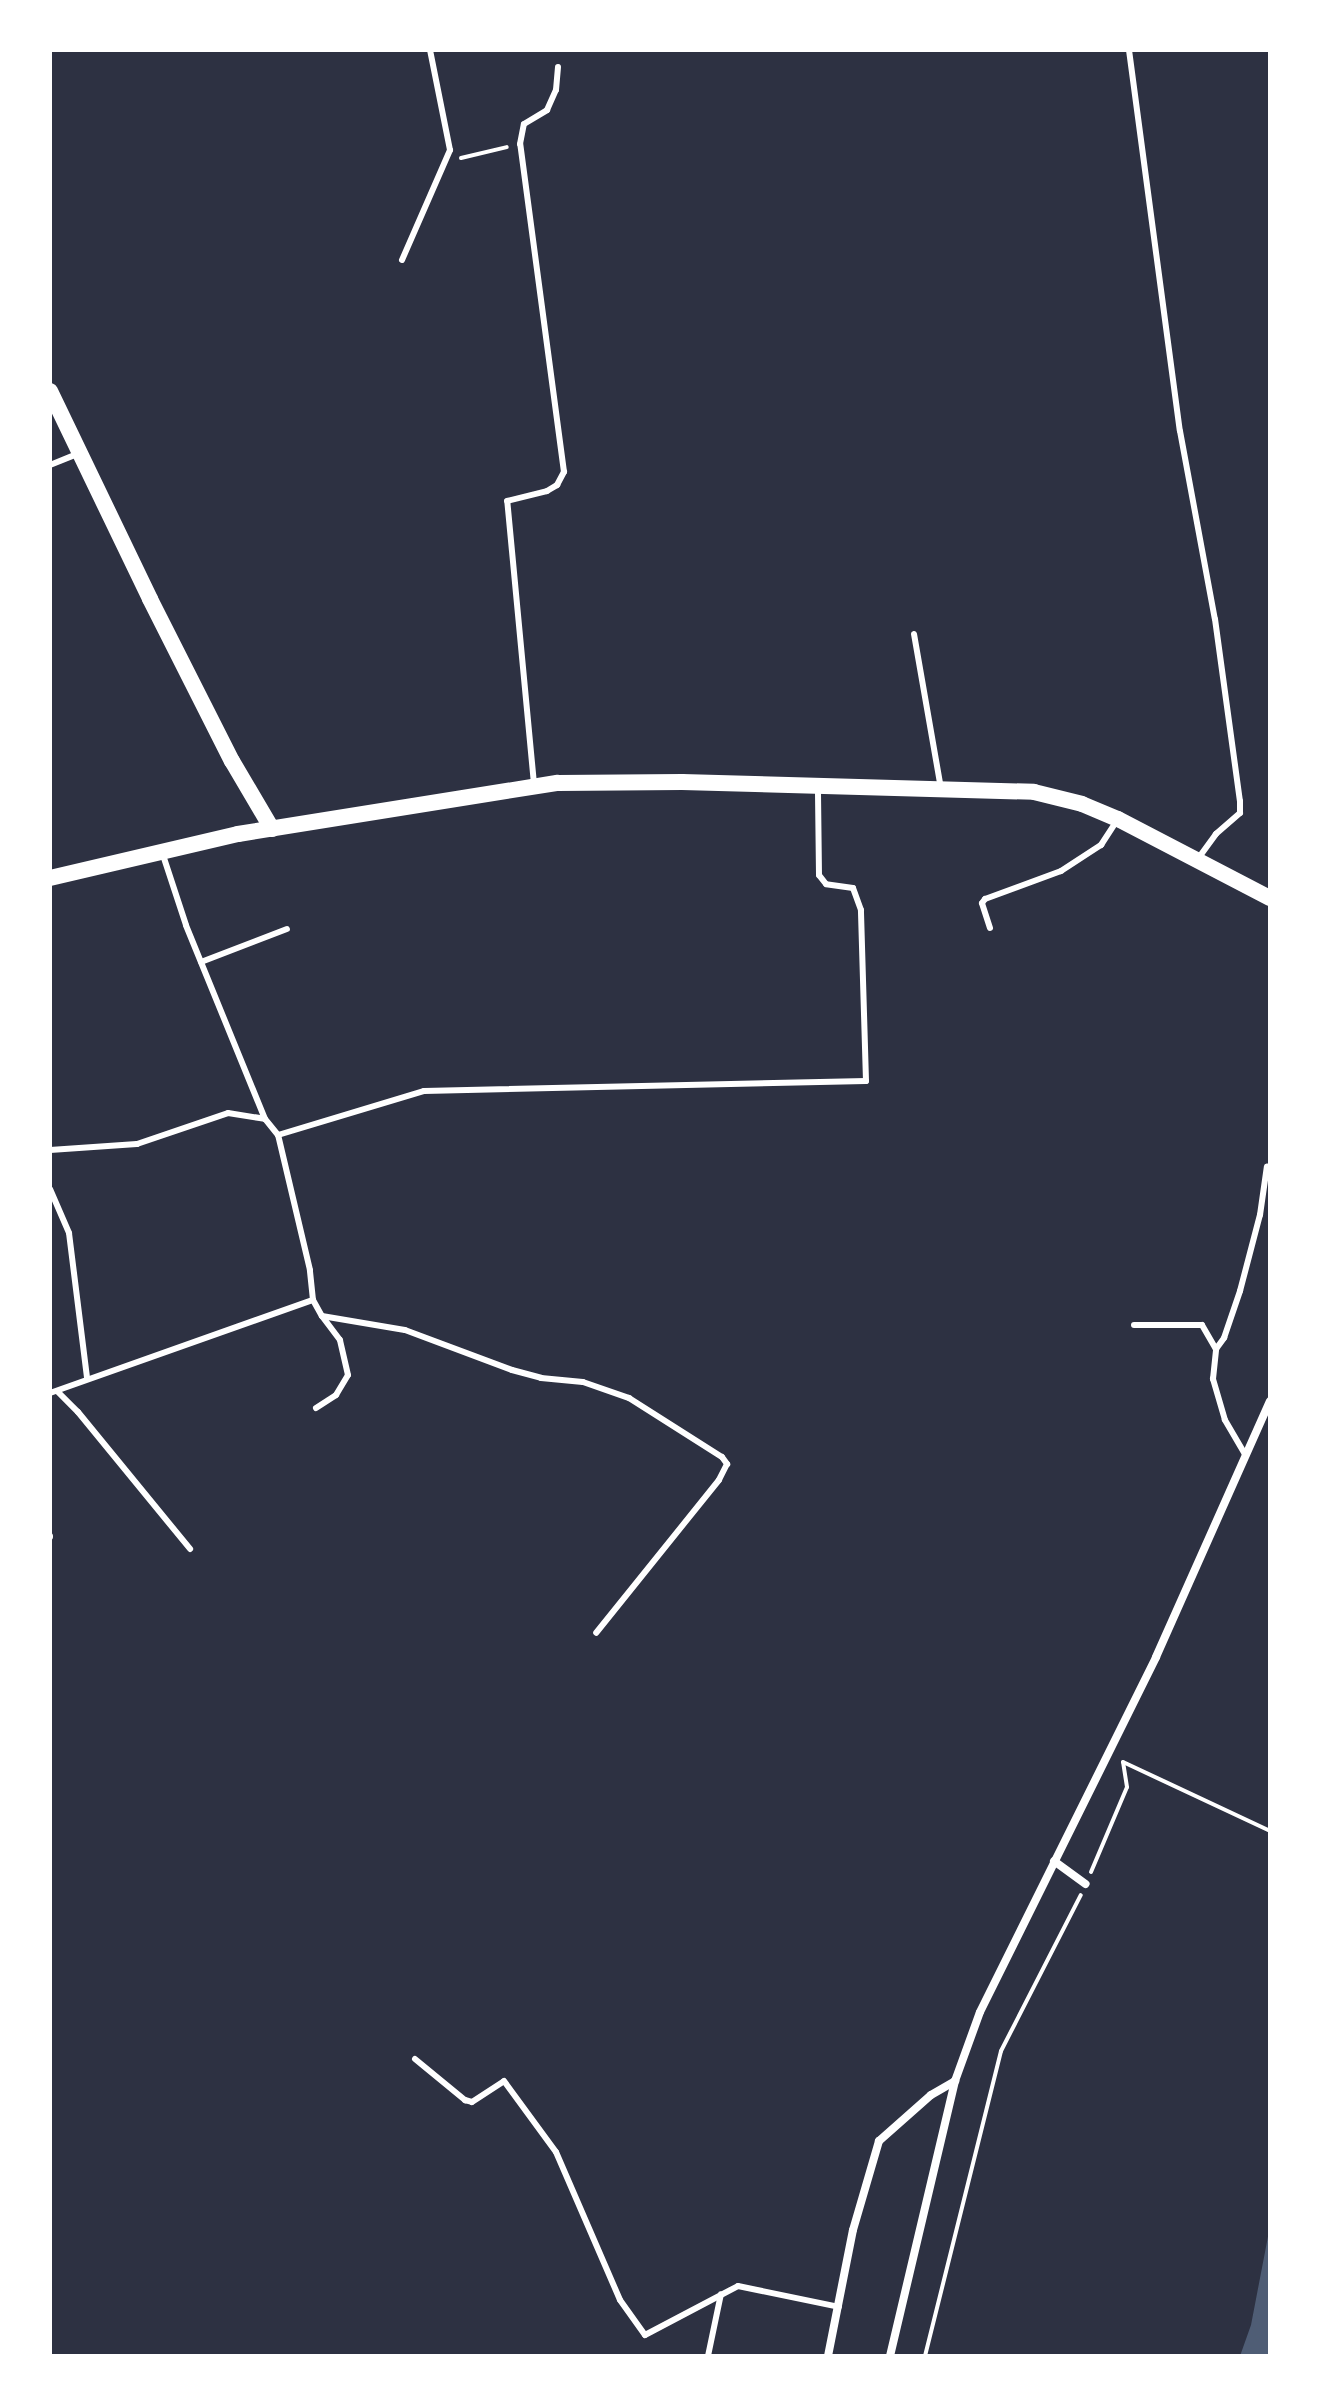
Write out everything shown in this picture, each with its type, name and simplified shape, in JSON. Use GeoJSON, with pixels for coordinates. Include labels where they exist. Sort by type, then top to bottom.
{"type":"FeatureCollection","features":[{"type":"Feature","properties":{"kind":"main road"},"geometry":{"type":"LineString","coordinates":[[50,391],[232,761],[272,829]]}},
{"type":"Feature","properties":{"kind":"main road"},"geometry":{"type":"LineString","coordinates":[[50,878],[272,829],[535,787],[579,782],[818,785],[1034,792],[1082,804],[1198,859],[1270,898]]}},
{"type":"Feature","properties":{"kind":"street"},"geometry":{"type":"LineString","coordinates":[[890,2356],[955,2081],[980,2012],[1156,1657],[1270,1401]]}},
{"type":"Feature","properties":{"kind":"street"},"geometry":{"type":"LineString","coordinates":[[1054,1861],[1086,1884]]}},
{"type":"Feature","properties":{"kind":"street"},"geometry":{"type":"LineString","coordinates":[[828,2356],[853,2230],[879,2141],[931,2095],[955,2081]]}},
{"type":"Feature","properties":{"kind":"lane"},"geometry":{"type":"LineString","coordinates":[[402,260],[450,150],[430,50]]}},
{"type":"Feature","properties":{"kind":"lane"},"geometry":{"type":"LineString","coordinates":[[1129,50],[1180,431],[1215,619],[1240,801],[1240,813],[1216,834],[1198,859]]}},
{"type":"Feature","properties":{"kind":"lane"},"geometry":{"type":"LineString","coordinates":[[535,787],[507,501],[547,491],[557,485],[564,472],[520,144],[524,124],[547,110],[556,90],[558,67]]}},
{"type":"Feature","properties":{"kind":"lane"},"geometry":{"type":"LineString","coordinates":[[50,465],[79,453]]}},
{"type":"Feature","properties":{"kind":"lane"},"geometry":{"type":"LineString","coordinates":[[914,634],[941,789]]}},
{"type":"Feature","properties":{"kind":"lane"},"geometry":{"type":"LineString","coordinates":[[278,1135],[424,1091],[866,1081],[862,1042],[861,910],[853,888],[826,884],[819,875],[818,785]]}},
{"type":"Feature","properties":{"kind":"lane"},"geometry":{"type":"LineString","coordinates":[[990,928],[982,903],[985,899],[1061,871],[1101,845],[1118,819]]}},
{"type":"Feature","properties":{"kind":"lane"},"geometry":{"type":"LineString","coordinates":[[162,852],[201,962],[265,1119],[278,1135],[310,1270],[313,1300],[340,1340],[348,1375],[336,1395],[316,1408]]}},
{"type":"Feature","properties":{"kind":"lane"},"geometry":{"type":"LineString","coordinates":[[201,962],[287,929]]}},
{"type":"Feature","properties":{"kind":"lane"},"geometry":{"type":"LineString","coordinates":[[50,1150],[137,1144],[228,1113],[265,1119]]}},
{"type":"Feature","properties":{"kind":"lane"},"geometry":{"type":"LineString","coordinates":[[1246,1456],[1225,1420],[1213,1379],[1216,1349],[1224,1338],[1240,1291],[1260,1215],[1267,1166]]}},
{"type":"Feature","properties":{"kind":"lane"},"geometry":{"type":"LineString","coordinates":[[50,1189],[69,1233],[87,1378]]}},
{"type":"Feature","properties":{"kind":"lane"},"geometry":{"type":"LineString","coordinates":[[190,1549],[78,1412],[54,1393],[87,1378],[313,1300]]}},
{"type":"Feature","properties":{"kind":"lane"},"geometry":{"type":"LineString","coordinates":[[322,1316],[405,1330],[512,1370],[541,1378],[583,1382],[629,1398],[722,1457],[727,1464],[719,1480],[596,1633]]}},
{"type":"Feature","properties":{"kind":"lane"},"geometry":{"type":"LineString","coordinates":[[1134,1325],[1202,1325],[1216,1349]]}},
{"type":"Feature","properties":{"kind":"lane"},"geometry":{"type":"LineString","coordinates":[[415,2059],[465,2100],[472,2102],[504,2081],[556,2152],[620,2300],[645,2335],[738,2286],[839,2307]]}},
{"type":"Feature","properties":{"kind":"lane"},"geometry":{"type":"LineString","coordinates":[[708,2356],[721,2294]]}},
{"type":"Feature","properties":{"kind":"path"},"geometry":{"type":"LineString","coordinates":[[447,161],[520,144]]}},
{"type":"Feature","properties":{"kind":"path"},"geometry":{"type":"LineString","coordinates":[[925,2356],[1001,2051],[1086,1884],[1127,1787],[1123,1762],[1270,1831]]}},
{"type":"Feature","properties":{"kind":"water"},"geometry":{"type":"Polygon","coordinates":[[[1270,2226],[1270,2356],[1240,2356],[1251,2325],[1270,2226]]]}}]}
